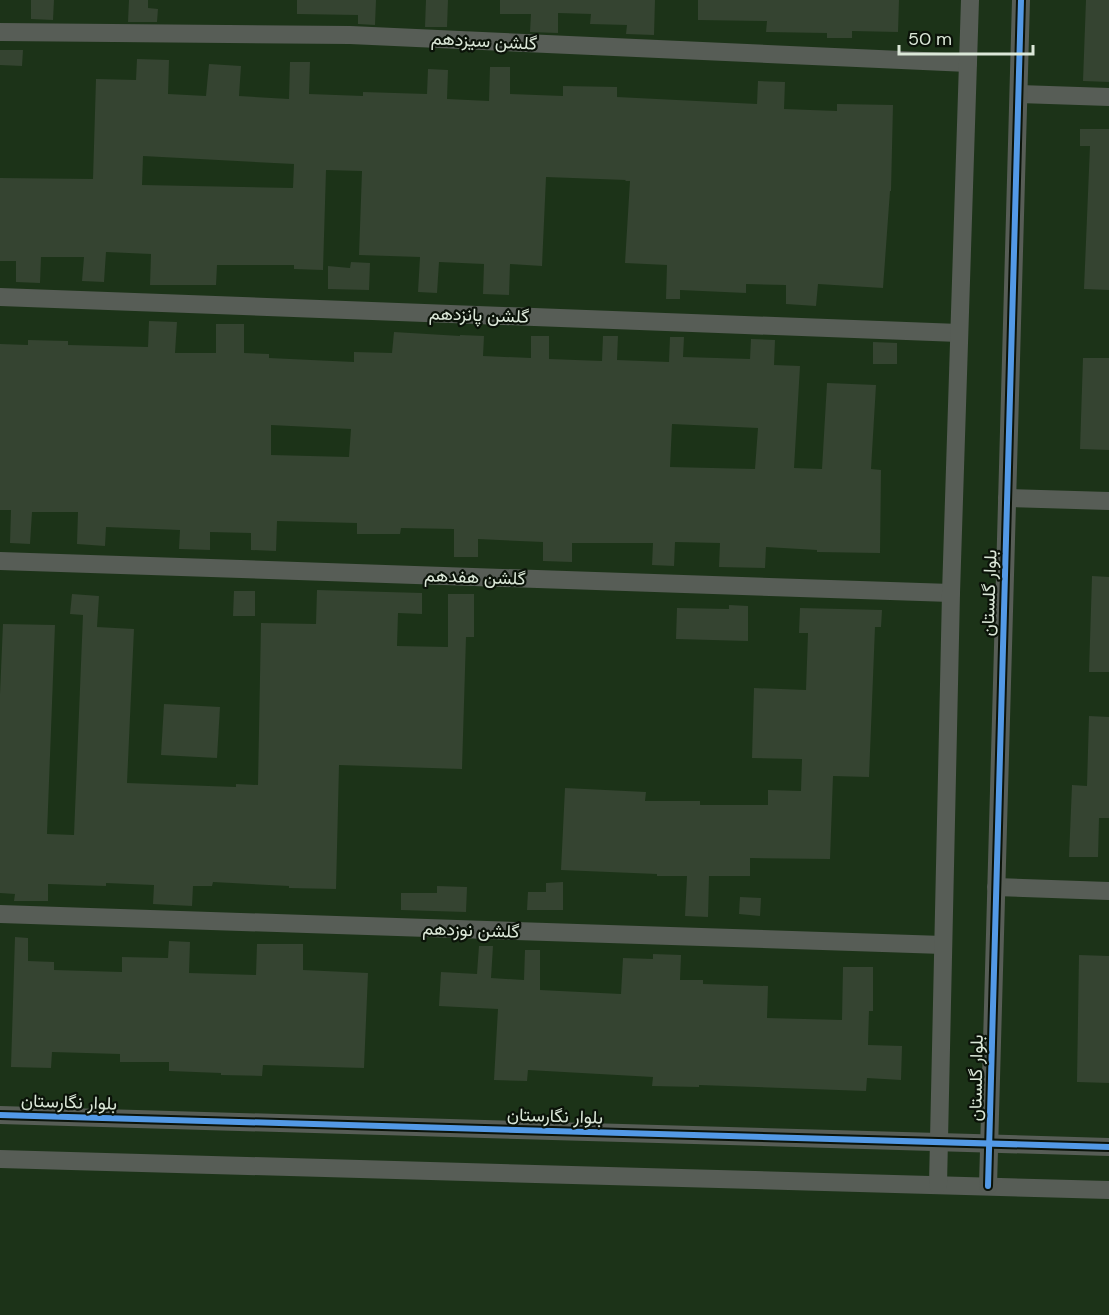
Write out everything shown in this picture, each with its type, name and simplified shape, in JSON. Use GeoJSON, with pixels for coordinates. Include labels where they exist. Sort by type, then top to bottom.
{"type":"FeatureCollection","features":[{"type":"Feature","properties":{"kind":"street","name":"بلوار گلستان"},"geometry":{"type":"LineString","coordinates":[[938,1185],[958,333],[970,0]]}},
{"type":"Feature","properties":{"kind":"street","name":"بلوار گلستان"},"geometry":{"type":"LineString","coordinates":[[988,1186],[1021,0]]}},
{"type":"Feature","properties":{"kind":"street","name":"گلشن سیزدهم"},"geometry":{"type":"LineString","coordinates":[[0,32],[350,35],[968,63]]}},
{"type":"Feature","properties":{"kind":"street"},"geometry":{"type":"LineString","coordinates":[[1019,94],[1109,97]]}},
{"type":"Feature","properties":{"kind":"street","name":"گلشن پانزدهم"},"geometry":{"type":"LineString","coordinates":[[0,297],[958,333]]}},
{"type":"Feature","properties":{"kind":"street"},"geometry":{"type":"LineString","coordinates":[[1007,498],[1109,501]]}},
{"type":"Feature","properties":{"kind":"street","name":"گلشن هفدهم"},"geometry":{"type":"LineString","coordinates":[[0,561],[951,593]]}},
{"type":"Feature","properties":{"kind":"street"},"geometry":{"type":"LineString","coordinates":[[996,887],[1109,891]]}},
{"type":"Feature","properties":{"kind":"street","name":"گلشن نوزدهم"},"geometry":{"type":"LineString","coordinates":[[0,914],[943,945]]}},
{"type":"Feature","properties":{"kind":"street","name":"بلوار نگارستان"},"geometry":{"type":"LineString","coordinates":[[0,1115],[1109,1147]]}},
{"type":"Feature","properties":{"kind":"street"},"geometry":{"type":"LineString","coordinates":[[0,1159],[1109,1190]]}},
{"type":"Feature","properties":{"kind":"shaded area"},"geometry":{"type":"Polygon","coordinates":[[[0,0],[1109,0],[1109,1315],[0,1315],[0,0]]]}},
{"type":"Feature","properties":{"kind":"building"},"geometry":{"type":"Polygon","coordinates":[[[31,0],[54,0],[53,20],[31,19],[31,0]]]}},
{"type":"Feature","properties":{"kind":"building"},"geometry":{"type":"Polygon","coordinates":[[[129,0],[148,0],[148,8],[158,9],[157,22],[128,22],[129,0]]]}},
{"type":"Feature","properties":{"kind":"building"},"geometry":{"type":"Polygon","coordinates":[[[297,0],[376,0],[375,25],[358,24],[358,15],[297,14],[297,0]]]}},
{"type":"Feature","properties":{"kind":"building"},"geometry":{"type":"Polygon","coordinates":[[[426,0],[448,0],[447,27],[425,27],[426,0]]]}},
{"type":"Feature","properties":{"kind":"building"},"geometry":{"type":"Polygon","coordinates":[[[500,0],[655,0],[654,35],[626,34],[627,25],[590,24],[591,14],[558,13],[558,33],[530,32],[531,14],[500,14],[500,0]]]}},
{"type":"Feature","properties":{"kind":"building"},"geometry":{"type":"Polygon","coordinates":[[[698,0],[899,0],[898,32],[852,31],[852,38],[827,38],[827,33],[766,32],[767,21],[698,20],[698,0]]]}},
{"type":"Feature","properties":{"kind":"building"},"geometry":{"type":"Polygon","coordinates":[[[1086,0],[1109,0],[1109,82],[1083,81],[1086,0]]]}},
{"type":"Feature","properties":{"kind":"building"},"geometry":{"type":"Polygon","coordinates":[[[0,50],[23,50],[22,66],[0,65],[0,50]]]}},
{"type":"Feature","properties":{"kind":"building"},"geometry":{"type":"Polygon","coordinates":[[[137,59],[169,60],[168,94],[206,96],[209,64],[241,66],[239,96],[289,99],[290,62],[310,62],[309,94],[363,96],[363,92],[427,94],[428,69],[448,70],[447,99],[489,101],[490,67],[510,67],[510,94],[563,96],[563,86],[617,87],[617,97],[757,104],[758,81],[785,82],[784,109],[837,111],[837,104],[893,105],[891,191],[883,288],[818,284],[816,306],[786,304],[786,285],[746,284],[746,293],[680,290],[680,299],[666,299],[667,265],[625,263],[630,181],[546,177],[542,266],[510,264],[509,295],[483,294],[484,264],[439,262],[437,293],[418,292],[420,257],[359,255],[362,171],[326,170],[323,270],[294,269],[294,265],[217,265],[216,285],[150,285],[151,254],[106,252],[104,282],[82,281],[84,257],[41,257],[40,283],[16,282],[16,261],[0,261],[0,178],[93,179],[96,79],[136,80],[137,59]],[[143,156],[142,185],[293,188],[294,164],[143,156]]]}},
{"type":"Feature","properties":{"kind":"building"},"geometry":{"type":"Polygon","coordinates":[[[1080,129],[1109,129],[1109,290],[1084,289],[1090,146],[1080,146],[1080,129]]]}},
{"type":"Feature","properties":{"kind":"building"},"geometry":{"type":"Polygon","coordinates":[[[351,262],[370,263],[369,290],[328,289],[328,266],[350,268],[351,262]]]}},
{"type":"Feature","properties":{"kind":"building"},"geometry":{"type":"Polygon","coordinates":[[[149,321],[177,322],[175,353],[216,353],[216,324],[244,324],[244,353],[269,354],[269,358],[354,362],[354,352],[392,353],[394,332],[484,336],[483,356],[531,358],[531,336],[549,336],[549,359],[602,361],[603,336],[618,336],[617,360],[669,362],[670,337],[684,337],[683,357],[750,359],[751,339],[775,340],[774,365],[800,366],[794,468],[822,469],[827,383],[876,385],[871,469],[881,470],[880,553],[817,552],[817,550],[766,547],[765,568],[719,567],[720,543],[675,542],[674,566],[652,565],[653,543],[572,543],[572,562],[543,561],[543,542],[478,539],[478,557],[454,557],[454,529],[401,528],[400,534],[357,534],[357,523],[277,521],[276,551],[251,550],[251,533],[210,532],[210,550],[179,549],[180,530],[106,527],[105,546],[77,544],[78,512],[32,512],[30,544],[10,543],[11,510],[0,510],[0,344],[28,345],[28,340],[68,341],[68,345],[148,347],[149,321]],[[672,424],[670,467],[755,469],[758,428],[672,424]],[[271,425],[271,455],[349,457],[351,429],[271,425]]]}},
{"type":"Feature","properties":{"kind":"building"},"geometry":{"type":"Polygon","coordinates":[[[873,342],[897,343],[897,364],[873,364],[873,342]]]}},
{"type":"Feature","properties":{"kind":"building"},"geometry":{"type":"Polygon","coordinates":[[[1083,358],[1109,358],[1109,450],[1080,449],[1083,358]]]}},
{"type":"Feature","properties":{"kind":"building"},"geometry":{"type":"Polygon","coordinates":[[[1092,576],[1109,577],[1109,672],[1089,672],[1092,576]]]}},
{"type":"Feature","properties":{"kind":"building"},"geometry":{"type":"Polygon","coordinates":[[[317,590],[422,593],[422,614],[398,613],[397,646],[448,647],[448,594],[474,594],[474,637],[466,637],[462,769],[339,765],[336,889],[213,882],[212,886],[193,886],[192,906],[153,904],[154,885],[48,884],[48,901],[14,901],[15,894],[0,893],[0,694],[3,624],[55,625],[47,834],[74,835],[83,615],[70,614],[72,594],[99,596],[97,627],[134,629],[127,783],[236,787],[236,784],[258,785],[261,623],[316,624],[317,590]]]}},
{"type":"Feature","properties":{"kind":"building"},"geometry":{"type":"Polygon","coordinates":[[[234,591],[255,591],[255,616],[233,616],[234,591]]]}},
{"type":"Feature","properties":{"kind":"building"},"geometry":{"type":"Polygon","coordinates":[[[729,605],[748,606],[748,641],[676,639],[677,608],[729,609],[729,605]]]}},
{"type":"Feature","properties":{"kind":"building"},"geometry":{"type":"Polygon","coordinates":[[[800,608],[882,610],[881,627],[875,627],[869,777],[833,776],[830,859],[750,858],[750,876],[709,876],[708,917],[685,916],[687,876],[561,870],[565,788],[646,792],[645,801],[700,801],[700,805],[768,805],[768,790],[801,791],[802,759],[752,758],[754,688],[806,690],[808,633],[799,633],[800,608]]]}},
{"type":"Feature","properties":{"kind":"building"},"geometry":{"type":"Polygon","coordinates":[[[164,704],[220,707],[217,758],[161,755],[164,704]]]}},
{"type":"Feature","properties":{"kind":"building"},"geometry":{"type":"Polygon","coordinates":[[[1089,716],[1109,717],[1109,818],[1099,818],[1098,857],[1069,857],[1072,785],[1087,786],[1089,716]]]}},
{"type":"Feature","properties":{"kind":"building"},"geometry":{"type":"Polygon","coordinates":[[[563,882],[563,910],[527,910],[528,892],[546,892],[546,883],[563,882]]]}},
{"type":"Feature","properties":{"kind":"building"},"geometry":{"type":"Polygon","coordinates":[[[437,886],[467,887],[466,912],[401,910],[401,893],[437,893],[437,886]]]}},
{"type":"Feature","properties":{"kind":"building"},"geometry":{"type":"Polygon","coordinates":[[[740,897],[761,898],[760,916],[739,914],[740,897]]]}},
{"type":"Feature","properties":{"kind":"building"},"geometry":{"type":"Polygon","coordinates":[[[15,937],[28,938],[28,961],[54,962],[54,970],[122,972],[122,957],[168,958],[169,941],[190,942],[189,973],[256,975],[257,944],[303,944],[303,970],[368,973],[364,1068],[263,1065],[262,1076],[221,1075],[221,1073],[169,1071],[169,1062],[120,1062],[120,1054],[52,1052],[51,1068],[11,1067],[15,937]]]}},
{"type":"Feature","properties":{"kind":"building"},"geometry":{"type":"Polygon","coordinates":[[[479,946],[493,946],[491,978],[524,980],[525,950],[540,950],[540,990],[621,994],[623,958],[653,959],[653,954],[681,955],[680,980],[703,980],[703,984],[768,986],[767,1018],[842,1020],[843,967],[873,967],[873,1011],[869,1011],[868,1045],[902,1046],[901,1080],[867,1078],[866,1091],[699,1085],[699,1087],[652,1086],[653,1077],[528,1070],[527,1081],[494,1080],[498,1009],[439,1006],[441,972],[477,974],[479,946]]]}},
{"type":"Feature","properties":{"kind":"building"},"geometry":{"type":"Polygon","coordinates":[[[1079,955],[1109,956],[1109,1083],[1077,1082],[1079,955]]]}},
{"type":"Feature","properties":{"kind":"cycle path"},"geometry":{"type":"LineString","coordinates":[[988,1186],[1021,0]]}},
{"type":"Feature","properties":{"kind":"cycle path"},"geometry":{"type":"LineString","coordinates":[[0,1115],[1109,1147]]}}]}
